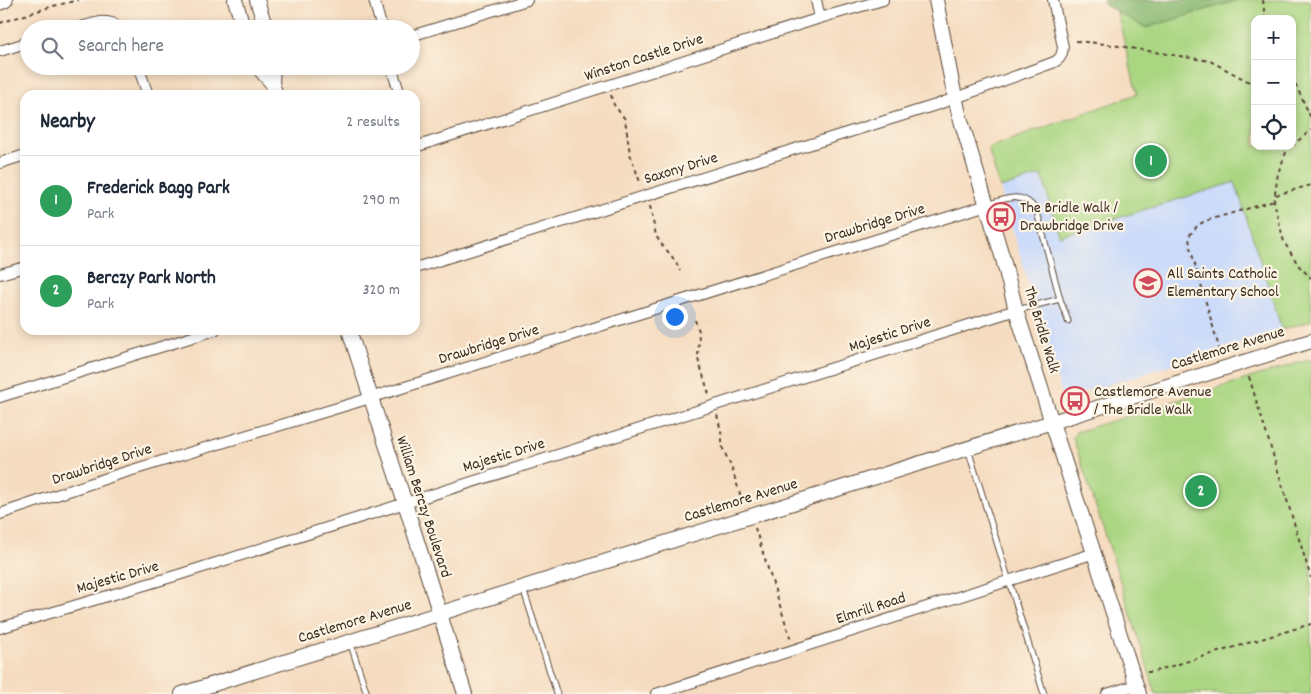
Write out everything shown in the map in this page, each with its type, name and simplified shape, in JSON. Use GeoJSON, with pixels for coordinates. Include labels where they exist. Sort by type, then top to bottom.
{"type":"FeatureCollection","features":[{"type":"Feature","properties":{"kind":"main road"},"geometry":{"type":"LineString","coordinates":[[0,2],[5,0]]}},
{"type":"Feature","properties":{"kind":"street"},"geometry":{"type":"LineString","coordinates":[[235,0],[241,20]]}},
{"type":"Feature","properties":{"kind":"street"},"geometry":{"type":"LineString","coordinates":[[257,0],[263,20]]}},
{"type":"Feature","properties":{"kind":"street"},"geometry":{"type":"LineString","coordinates":[[374,0],[380,20]]}},
{"type":"Feature","properties":{"kind":"street"},"geometry":{"type":"LineString","coordinates":[[420,33],[527,0]]}},
{"type":"Feature","properties":{"kind":"street"},"geometry":{"type":"LineString","coordinates":[[816,0],[820,18]]}},
{"type":"Feature","properties":{"kind":"street","name":"Winston Castle Drive"},"geometry":{"type":"LineString","coordinates":[[420,143],[883,0]]}},
{"type":"Feature","properties":{"kind":"street","name":"The Bridle Walk"},"geometry":{"type":"LineString","coordinates":[[936,0],[955,98],[1016,310],[1138,689]]}},
{"type":"Feature","properties":{"kind":"street","name":"Saxony Drive"},"geometry":{"type":"LineString","coordinates":[[420,266],[955,98],[1058,60],[1062,55],[1063,47],[1053,0]]}},
{"type":"Feature","properties":{"kind":"street"},"geometry":{"type":"LineString","coordinates":[[0,51],[20,45]]}},
{"type":"Feature","properties":{"kind":"street"},"geometry":{"type":"LineString","coordinates":[[141,75],[146,90]]}},
{"type":"Feature","properties":{"kind":"street"},"geometry":{"type":"LineString","coordinates":[[264,75],[274,89]]}},
{"type":"Feature","properties":{"kind":"street"},"geometry":{"type":"LineString","coordinates":[[273,75],[274,89]]}},
{"type":"Feature","properties":{"kind":"street"},"geometry":{"type":"LineString","coordinates":[[394,75],[398,90]]}},
{"type":"Feature","properties":{"kind":"street"},"geometry":{"type":"LineString","coordinates":[[0,163],[20,157]]}},
{"type":"Feature","properties":{"kind":"street","name":"Drawbridge Drive"},"geometry":{"type":"LineString","coordinates":[[0,514],[116,475],[370,398],[987,205]]}},
{"type":"Feature","properties":{"kind":"street"},"geometry":{"type":"LineString","coordinates":[[0,274],[20,268]]}},
{"type":"Feature","properties":{"kind":"street","name":"Majestic Drive"},"geometry":{"type":"LineString","coordinates":[[0,628],[178,576],[1016,310]]}},
{"type":"Feature","properties":{"kind":"street"},"geometry":{"type":"LineString","coordinates":[[0,397],[199,335]]}},
{"type":"Feature","properties":{"kind":"street","name":"William Berczy Boulevard"},"geometry":{"type":"LineString","coordinates":[[351,335],[464,694]]}},
{"type":"Feature","properties":{"kind":"street","name":"Castlemore Avenue"},"geometry":{"type":"LineString","coordinates":[[182,694],[1311,342]]}},
{"type":"Feature","properties":{"kind":"street","name":"Elmrill Road"},"geometry":{"type":"LineString","coordinates":[[656,694],[1095,553]]}},
{"type":"Feature","properties":{"kind":"street"},"geometry":{"type":"LineString","coordinates":[[1106,694],[1138,689]]}},
{"type":"Feature","properties":{"kind":"lane"},"geometry":{"type":"LineString","coordinates":[[987,205],[1009,197],[1015,197],[1028,201],[1033,206],[1037,212],[1060,299],[1068,321]]}},
{"type":"Feature","properties":{"kind":"lane"},"geometry":{"type":"LineString","coordinates":[[1016,310],[1060,299]]}},
{"type":"Feature","properties":{"kind":"lane"},"geometry":{"type":"LineString","coordinates":[[968,449],[1044,694]]}},
{"type":"Feature","properties":{"kind":"lane"},"geometry":{"type":"LineString","coordinates":[[523,588],[557,694]]}},
{"type":"Feature","properties":{"kind":"lane"},"geometry":{"type":"LineString","coordinates":[[350,642],[367,694]]}},
{"type":"Feature","properties":{"kind":"path"},"geometry":{"type":"LineString","coordinates":[[0,23],[53,6],[79,0]]}},
{"type":"Feature","properties":{"kind":"path"},"geometry":{"type":"LineString","coordinates":[[1263,0],[1265,15]]}},
{"type":"Feature","properties":{"kind":"path"},"geometry":{"type":"LineString","coordinates":[[1076,41],[1210,61],[1251,83]]}},
{"type":"Feature","properties":{"kind":"path"},"geometry":{"type":"LineString","coordinates":[[1296,85],[1311,118]]}},
{"type":"Feature","properties":{"kind":"path"},"geometry":{"type":"LineString","coordinates":[[608,86],[614,105],[625,119],[630,154],[640,182]]}},
{"type":"Feature","properties":{"kind":"path"},"geometry":{"type":"LineString","coordinates":[[1296,143],[1311,130]]}},
{"type":"Feature","properties":{"kind":"path"},"geometry":{"type":"LineString","coordinates":[[1287,150],[1278,173],[1274,201],[1284,242],[1299,266],[1311,278]]}},
{"type":"Feature","properties":{"kind":"path"},"geometry":{"type":"LineString","coordinates":[[1276,195],[1311,185]]}},
{"type":"Feature","properties":{"kind":"path"},"geometry":{"type":"LineString","coordinates":[[1220,351],[1190,247],[1189,236],[1198,225],[1205,221],[1274,201]]}},
{"type":"Feature","properties":{"kind":"path"},"geometry":{"type":"LineString","coordinates":[[649,204],[656,236],[676,262],[680,271]]}},
{"type":"Feature","properties":{"kind":"path"},"geometry":{"type":"LineString","coordinates":[[695,320],[700,331],[698,359],[709,394]]}},
{"type":"Feature","properties":{"kind":"path"},"geometry":{"type":"LineString","coordinates":[[1249,377],[1311,578]]}},
{"type":"Feature","properties":{"kind":"path"},"geometry":{"type":"LineString","coordinates":[[717,415],[723,449],[731,466],[742,500]]}},
{"type":"Feature","properties":{"kind":"path"},"geometry":{"type":"LineString","coordinates":[[754,526],[791,642]]}},
{"type":"Feature","properties":{"kind":"path"},"geometry":{"type":"LineString","coordinates":[[1147,672],[1311,624]]}},
{"type":"Feature","properties":{"kind":"shaded area","name":"All Saints Catholic Elementary School"},"geometry":{"type":"Polygon","coordinates":[[[1041,175],[1059,236],[1235,181],[1282,330],[1063,399],[1000,188],[1041,175]]]}},
{"type":"Feature","properties":{"kind":"green space"},"geometry":{"type":"Polygon","coordinates":[[[1103,0],[1239,0],[1146,28],[1105,5],[1103,0]]]}},
{"type":"Feature","properties":{"kind":"green space"},"geometry":{"type":"Polygon","coordinates":[[[1114,0],[1309,0],[1311,7],[1311,321],[1282,330],[1235,182],[1059,236],[1042,175],[1000,188],[988,148],[1137,94],[1114,0]]]}},
{"type":"Feature","properties":{"kind":"green space"},"geometry":{"type":"Polygon","coordinates":[[[1311,359],[1311,694],[1156,694],[1073,438],[1076,432],[1311,359]]]}},
{"type":"Feature","properties":{"kind":"place","name":"Frederick Bagg Park"},"geometry":{"type":"Point","coordinates":[1151,161]}},
{"type":"Feature","properties":{"kind":"place","name":"The Bridle Walk / Drawbridge Drive"},"geometry":{"type":"Point","coordinates":[1001,217]}},
{"type":"Feature","properties":{"kind":"place","name":"All Saints Catholic Elementary School"},"geometry":{"type":"Point","coordinates":[1148,283]}},
{"type":"Feature","properties":{"kind":"place","name":"Castlemore Avenue / The Bridle Walk"},"geometry":{"type":"Point","coordinates":[1075,401]}},
{"type":"Feature","properties":{"kind":"place","name":"Berczy Park North"},"geometry":{"type":"Point","coordinates":[1201,491]}}]}
